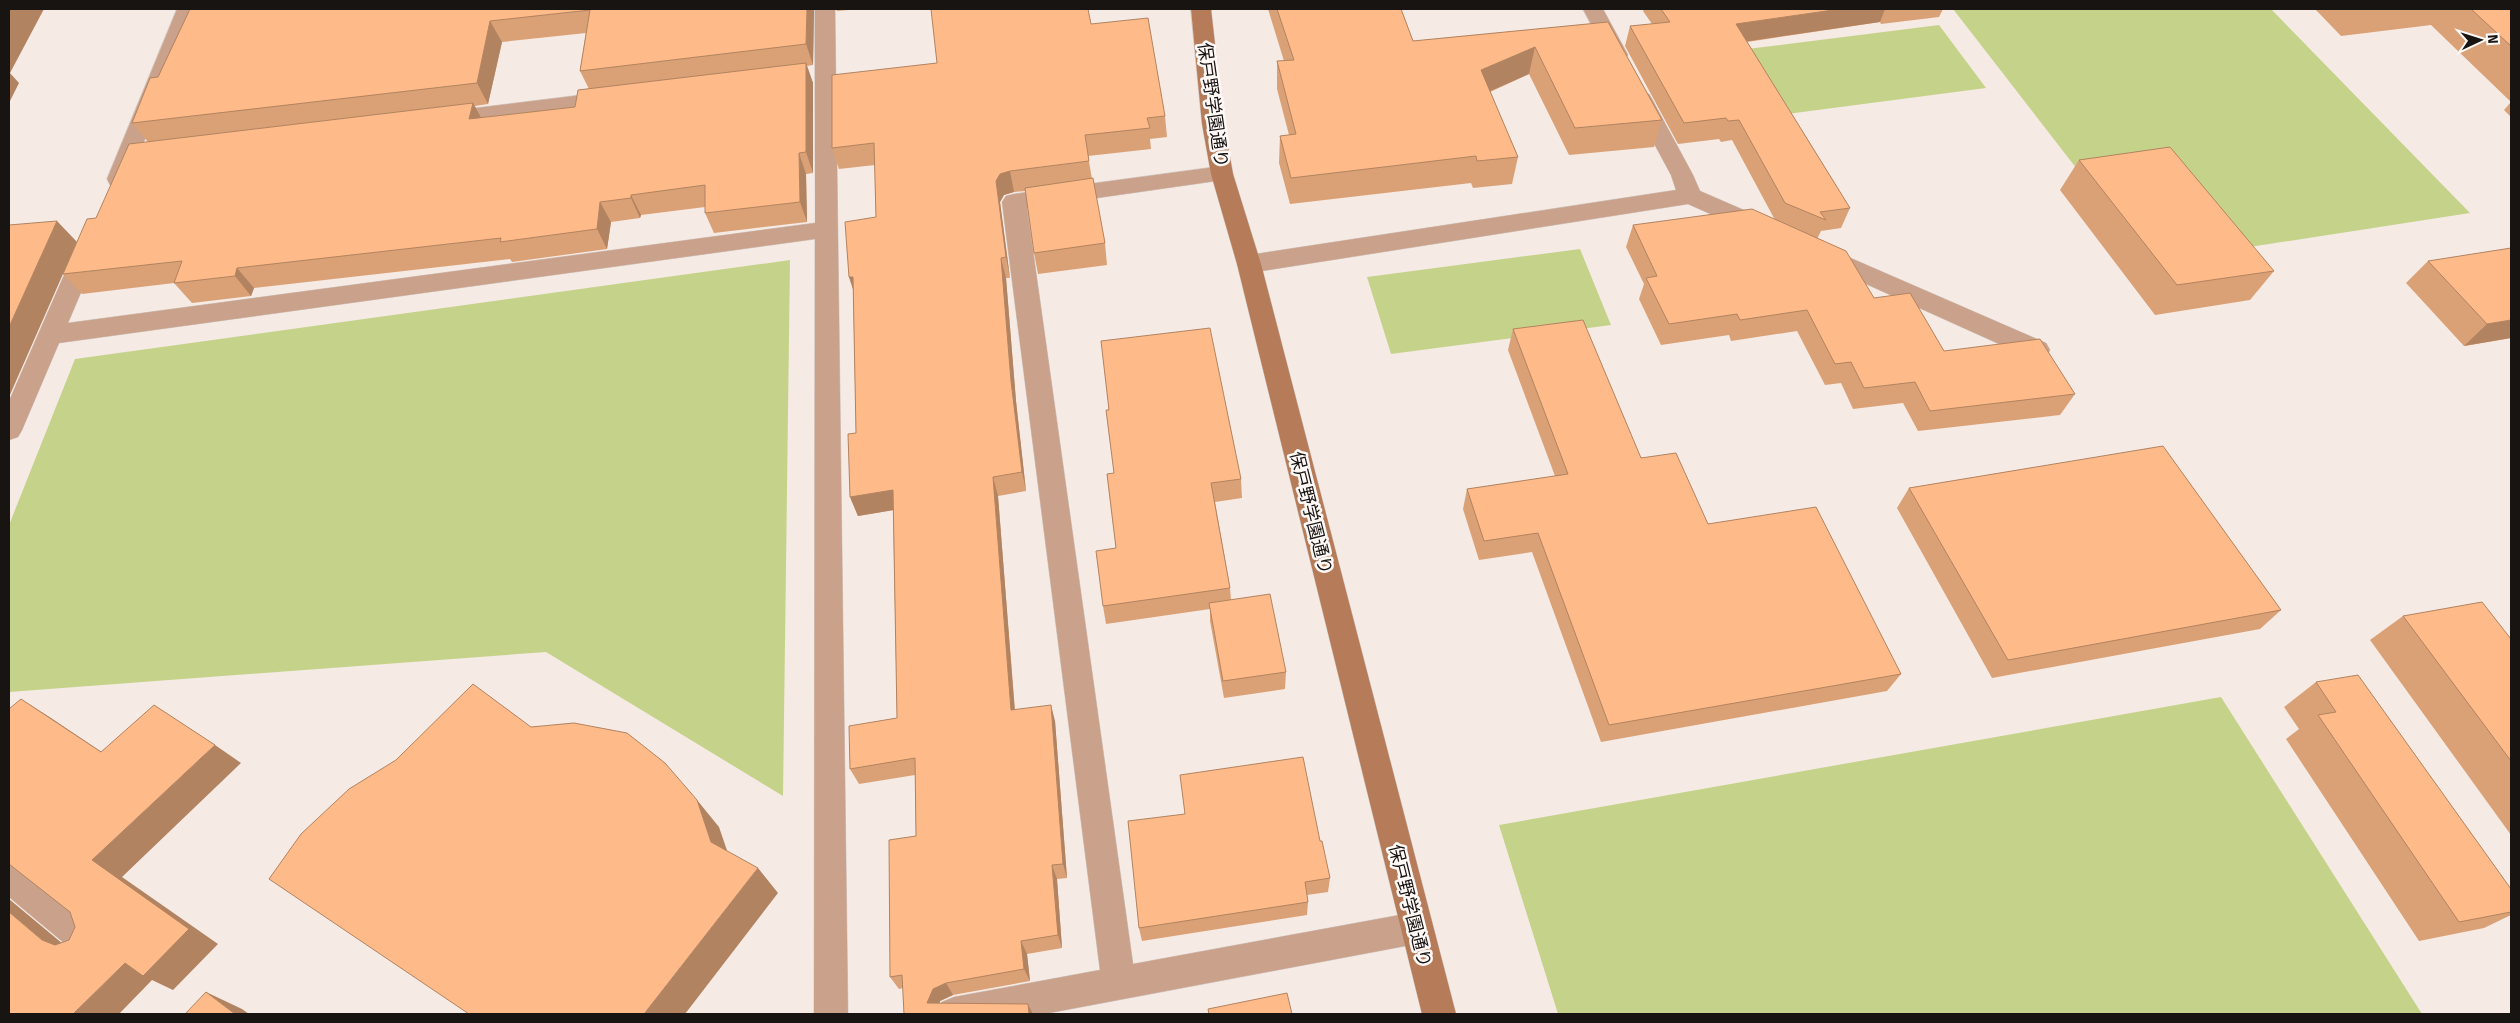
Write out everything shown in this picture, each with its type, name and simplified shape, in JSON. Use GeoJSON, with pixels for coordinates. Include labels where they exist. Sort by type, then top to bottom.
{"type":"FeatureCollection","features":[{"type":"Feature","properties":{"kind":"street"},"geometry":{"type":"LineString","coordinates":[[825,9],[816,74],[828,229],[831,1014]]}},
{"type":"Feature","properties":{"kind":"street","name":"保戸野学園通り"},"geometry":{"type":"LineString","coordinates":[[1201,9],[1213,124],[1222,174],[1249,264],[1439,1014]]}},
{"type":"Feature","properties":{"kind":"street"},"geometry":{"type":"LineString","coordinates":[[1593,9],[1682,175],[1690,196]]}},
{"type":"Feature","properties":{"kind":"street"},"geometry":{"type":"LineString","coordinates":[[108,201],[137,156],[190,16]]}},
{"type":"Feature","properties":{"kind":"street"},"geometry":{"type":"LineString","coordinates":[[422,121],[639,95]]}},
{"type":"Feature","properties":{"kind":"street"},"geometry":{"type":"LineString","coordinates":[[1119,984],[1014,202],[1222,174]]}},
{"type":"Feature","properties":{"kind":"street"},"geometry":{"type":"LineString","coordinates":[[1249,264],[1690,196],[2037,350]]}},
{"type":"Feature","properties":{"kind":"street"},"geometry":{"type":"LineString","coordinates":[[10,423],[51,335],[97,228]]}},
{"type":"Feature","properties":{"kind":"street"},"geometry":{"type":"LineString","coordinates":[[51,335],[828,229]]}},
{"type":"Feature","properties":{"kind":"street"},"geometry":{"type":"LineString","coordinates":[[9,877],[88,941]]}},
{"type":"Feature","properties":{"kind":"street"},"geometry":{"type":"LineString","coordinates":[[954,1014],[1416,928]]}},
{"type":"Feature","properties":{"kind":"green space"},"geometry":{"type":"Polygon","coordinates":[[[1953,9],[2271,9],[2470,213],[2224,251],[2080,173],[1953,9]]]}},
{"type":"Feature","properties":{"kind":"green space"},"geometry":{"type":"Polygon","coordinates":[[[1939,25],[1986,88],[1787,114],[1747,49],[1939,25]]]}},
{"type":"Feature","properties":{"kind":"green space"},"geometry":{"type":"Polygon","coordinates":[[[1580,249],[1611,325],[1391,354],[1367,277],[1580,249]]]}},
{"type":"Feature","properties":{"kind":"green space"},"geometry":{"type":"Polygon","coordinates":[[[790,260],[783,796],[546,652],[9,692],[9,525],[75,359],[790,260]]]}},
{"type":"Feature","properties":{"kind":"green space"},"geometry":{"type":"Polygon","coordinates":[[[2221,697],[2422,1014],[1558,1014],[1499,825],[2221,697]]]}},
{"type":"Feature","properties":{"kind":"building"},"geometry":{"type":"Polygon","coordinates":[[[190,9],[807,9],[806,44],[580,71],[590,10],[490,21],[477,83],[132,123],[150,78],[158,77],[190,9]]]}},
{"type":"Feature","properties":{"kind":"building"},"geometry":{"type":"Polygon","coordinates":[[[931,9],[1088,9],[1091,24],[1148,18],[1165,116],[1147,118],[1150,128],[1085,135],[1089,161],[1010,171],[1000,174],[996,181],[1006,257],[1001,258],[1011,381],[1022,472],[993,477],[1011,710],[1051,705],[1063,864],[1052,865],[1058,935],[1021,941],[1024,969],[946,983],[933,989],[927,1003],[1028,1004],[1029,1014],[904,1014],[902,975],[890,977],[889,840],[916,836],[915,758],[850,769],[849,726],[897,718],[893,490],[850,497],[848,434],[856,433],[853,277],[849,277],[845,222],[876,217],[874,143],[832,148],[832,75],[937,63],[931,9]]]}},
{"type":"Feature","properties":{"kind":"building"},"geometry":{"type":"Polygon","coordinates":[[[1277,9],[1401,9],[1413,41],[1608,22],[1662,120],[1575,128],[1535,47],[1481,70],[1518,157],[1477,161],[1476,156],[1291,178],[1280,136],[1296,134],[1277,61],[1294,60],[1277,9]]]}},
{"type":"Feature","properties":{"kind":"building"},"geometry":{"type":"Polygon","coordinates":[[[1661,9],[1840,9],[1736,24],[1850,208],[1820,212],[1826,220],[1785,203],[1739,120],[1728,121],[1726,118],[1684,123],[1630,26],[1670,22],[1661,9]]]}},
{"type":"Feature","properties":{"kind":"building"},"geometry":{"type":"Polygon","coordinates":[[[2471,9],[2511,9],[2511,46],[2471,9]]]}},
{"type":"Feature","properties":{"kind":"building"},"geometry":{"type":"Polygon","coordinates":[[[806,63],[806,152],[799,153],[800,202],[705,213],[705,185],[631,195],[631,198],[600,202],[597,229],[500,242],[501,238],[237,268],[235,276],[174,283],[182,261],[63,274],[87,219],[96,218],[129,144],[473,103],[469,119],[575,107],[578,90],[806,63]]]}},
{"type":"Feature","properties":{"kind":"building"},"geometry":{"type":"Polygon","coordinates":[[[2170,147],[2274,271],[2177,285],[2079,160],[2170,147]]]}},
{"type":"Feature","properties":{"kind":"building"},"geometry":{"type":"Polygon","coordinates":[[[1093,178],[1105,243],[1034,253],[1025,188],[1093,178]]]}},
{"type":"Feature","properties":{"kind":"building"},"geometry":{"type":"Polygon","coordinates":[[[1752,209],[1846,251],[1874,298],[1910,293],[1944,351],[2040,339],[2075,394],[1930,411],[1915,382],[1864,388],[1851,362],[1835,364],[1807,310],[1740,320],[1737,314],[1669,324],[1646,278],[1657,276],[1633,225],[1752,209]]]}},
{"type":"Feature","properties":{"kind":"building"},"geometry":{"type":"Polygon","coordinates":[[[57,221],[9,327],[9,225],[57,221]]]}},
{"type":"Feature","properties":{"kind":"building"},"geometry":{"type":"Polygon","coordinates":[[[2511,248],[2511,320],[2487,324],[2428,261],[2511,248]]]}},
{"type":"Feature","properties":{"kind":"building"},"geometry":{"type":"Polygon","coordinates":[[[1583,320],[1641,458],[1676,453],[1708,524],[1816,507],[1901,674],[1609,725],[1538,533],[1484,541],[1467,489],[1568,474],[1513,329],[1583,320]]]}},
{"type":"Feature","properties":{"kind":"building"},"geometry":{"type":"Polygon","coordinates":[[[1210,328],[1241,479],[1211,483],[1230,588],[1103,606],[1096,551],[1116,548],[1107,474],[1114,473],[1106,410],[1109,410],[1101,341],[1210,328]]]}},
{"type":"Feature","properties":{"kind":"building"},"geometry":{"type":"Polygon","coordinates":[[[2163,446],[2281,610],[2008,660],[1909,488],[2163,446]]]}},
{"type":"Feature","properties":{"kind":"building"},"geometry":{"type":"Polygon","coordinates":[[[1270,594],[1286,672],[1223,681],[1209,603],[1270,594]]]}},
{"type":"Feature","properties":{"kind":"building"},"geometry":{"type":"Polygon","coordinates":[[[2482,602],[2511,639],[2511,761],[2403,616],[2482,602]]]}},
{"type":"Feature","properties":{"kind":"building"},"geometry":{"type":"Polygon","coordinates":[[[2358,675],[2511,889],[2511,912],[2459,922],[2318,715],[2336,712],[2316,682],[2358,675]]]}},
{"type":"Feature","properties":{"kind":"building"},"geometry":{"type":"Polygon","coordinates":[[[473,684],[531,727],[574,723],[627,733],[665,763],[697,800],[711,842],[758,868],[644,1014],[469,1014],[269,879],[301,834],[349,789],[396,760],[473,684]]]}},
{"type":"Feature","properties":{"kind":"building"},"geometry":{"type":"Polygon","coordinates":[[[21,699],[101,752],[154,705],[215,745],[92,860],[189,929],[143,976],[125,963],[73,1014],[9,1014],[9,912],[42,940],[55,945],[69,940],[75,927],[70,912],[9,864],[9,709],[21,699]]]}},
{"type":"Feature","properties":{"kind":"building"},"geometry":{"type":"Polygon","coordinates":[[[1303,757],[1320,841],[1322,841],[1330,878],[1305,882],[1308,902],[1139,928],[1128,821],[1185,814],[1180,775],[1303,757]]]}},
{"type":"Feature","properties":{"kind":"building"},"geometry":{"type":"Polygon","coordinates":[[[206,992],[235,1014],[185,1014],[206,992]]]}},
{"type":"Feature","properties":{"kind":"building"},"geometry":{"type":"Polygon","coordinates":[[[1287,993],[1292,1014],[1209,1014],[1208,1009],[1287,993]]]}}]}
